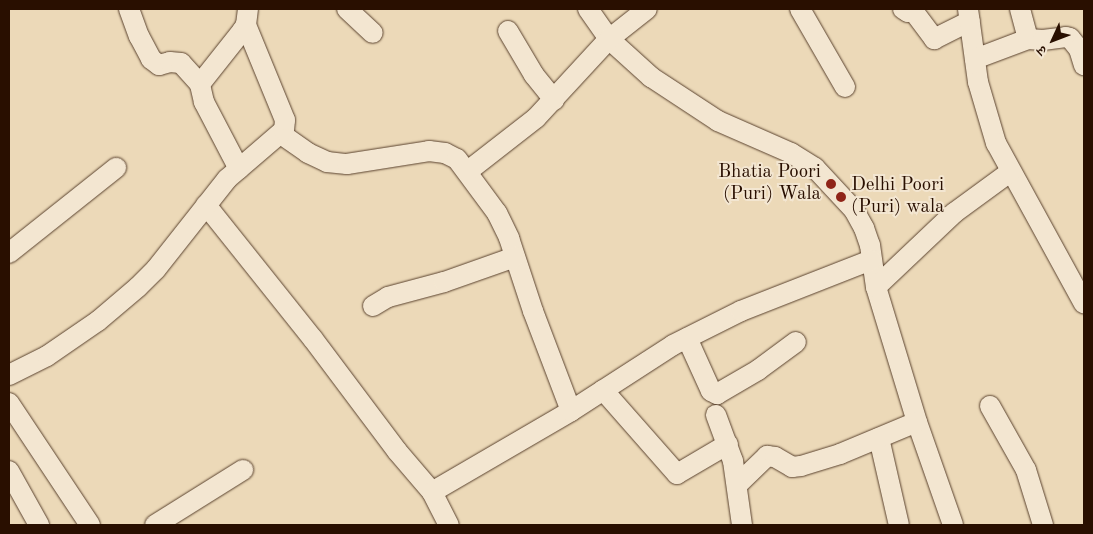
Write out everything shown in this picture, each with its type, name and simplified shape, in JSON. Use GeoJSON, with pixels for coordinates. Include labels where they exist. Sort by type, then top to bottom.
{"type":"FeatureCollection","features":[{"type":"Feature","properties":{"kind":"street"},"geometry":{"type":"LineString","coordinates":[[129,9],[139,36],[151,58],[160,65],[170,62],[181,63],[200,84],[204,102],[239,169]]}},
{"type":"Feature","properties":{"kind":"street"},"geometry":{"type":"LineString","coordinates":[[347,9],[374,33]]}},
{"type":"Feature","properties":{"kind":"street"},"geometry":{"type":"LineString","coordinates":[[588,9],[610,39],[651,77],[718,121],[791,153],[815,168],[854,210],[867,236],[876,287],[917,422],[953,525]]}},
{"type":"Feature","properties":{"kind":"street"},"geometry":{"type":"LineString","coordinates":[[468,171],[508,141],[554,100],[610,39],[646,9]]}},
{"type":"Feature","properties":{"kind":"street"},"geometry":{"type":"LineString","coordinates":[[800,9],[845,87]]}},
{"type":"Feature","properties":{"kind":"street"},"geometry":{"type":"LineString","coordinates":[[902,9],[914,12],[934,39],[969,15],[978,82],[996,143],[1010,172],[1084,304]]}},
{"type":"Feature","properties":{"kind":"street"},"geometry":{"type":"LineString","coordinates":[[1020,9],[1028,39]]}},
{"type":"Feature","properties":{"kind":"street"},"geometry":{"type":"LineString","coordinates":[[200,84],[234,43],[247,17]]}},
{"type":"Feature","properties":{"kind":"street"},"geometry":{"type":"LineString","coordinates":[[9,376],[46,356],[112,310],[156,269],[206,205],[239,169],[281,134],[286,125],[285,120],[247,17]]}},
{"type":"Feature","properties":{"kind":"street"},"geometry":{"type":"LineString","coordinates":[[508,31],[534,75],[554,100]]}},
{"type":"Feature","properties":{"kind":"street"},"geometry":{"type":"LineString","coordinates":[[975,59],[1028,39],[1070,38],[1080,49],[1084,64]]}},
{"type":"Feature","properties":{"kind":"street"},"geometry":{"type":"LineString","coordinates":[[281,134],[308,153],[327,162],[347,164],[429,151],[445,153],[457,159],[468,171],[497,213],[571,411]]}},
{"type":"Feature","properties":{"kind":"street"},"geometry":{"type":"LineString","coordinates":[[9,253],[116,168]]}},
{"type":"Feature","properties":{"kind":"street"},"geometry":{"type":"LineString","coordinates":[[876,287],[954,213],[1010,172]]}},
{"type":"Feature","properties":{"kind":"street"},"geometry":{"type":"LineString","coordinates":[[206,205],[313,340],[397,451],[432,492],[449,525]]}},
{"type":"Feature","properties":{"kind":"street"},"geometry":{"type":"LineString","coordinates":[[373,306],[388,298],[444,282],[515,257]]}},
{"type":"Feature","properties":{"kind":"street"},"geometry":{"type":"LineString","coordinates":[[432,492],[571,411],[687,338],[741,311],[871,260]]}},
{"type":"Feature","properties":{"kind":"street"},"geometry":{"type":"LineString","coordinates":[[687,338],[712,391],[717,394],[758,370],[796,342]]}},
{"type":"Feature","properties":{"kind":"street"},"geometry":{"type":"LineString","coordinates":[[603,390],[677,474],[728,444]]}},
{"type":"Feature","properties":{"kind":"street"},"geometry":{"type":"LineString","coordinates":[[9,403],[90,525]]}},
{"type":"Feature","properties":{"kind":"street"},"geometry":{"type":"LineString","coordinates":[[990,406],[1026,470],[1043,525]]}},
{"type":"Feature","properties":{"kind":"street"},"geometry":{"type":"LineString","coordinates":[[716,415],[728,444],[737,485],[742,525]]}},
{"type":"Feature","properties":{"kind":"street"},"geometry":{"type":"LineString","coordinates":[[737,485],[767,456],[771,456],[792,468],[801,466],[840,454],[917,422]]}},
{"type":"Feature","properties":{"kind":"street"},"geometry":{"type":"LineString","coordinates":[[880,438],[899,525]]}},
{"type":"Feature","properties":{"kind":"street"},"geometry":{"type":"LineString","coordinates":[[155,525],[243,470]]}},
{"type":"Feature","properties":{"kind":"street"},"geometry":{"type":"LineString","coordinates":[[9,471],[39,525]]}},
{"type":"Feature","properties":{"kind":"place","name":"Bhatia Poori (Puri) Wala"},"geometry":{"type":"Point","coordinates":[831,184]}},
{"type":"Feature","properties":{"kind":"place","name":"Delhi Poori (Puri) wala"},"geometry":{"type":"Point","coordinates":[841,197]}}]}
